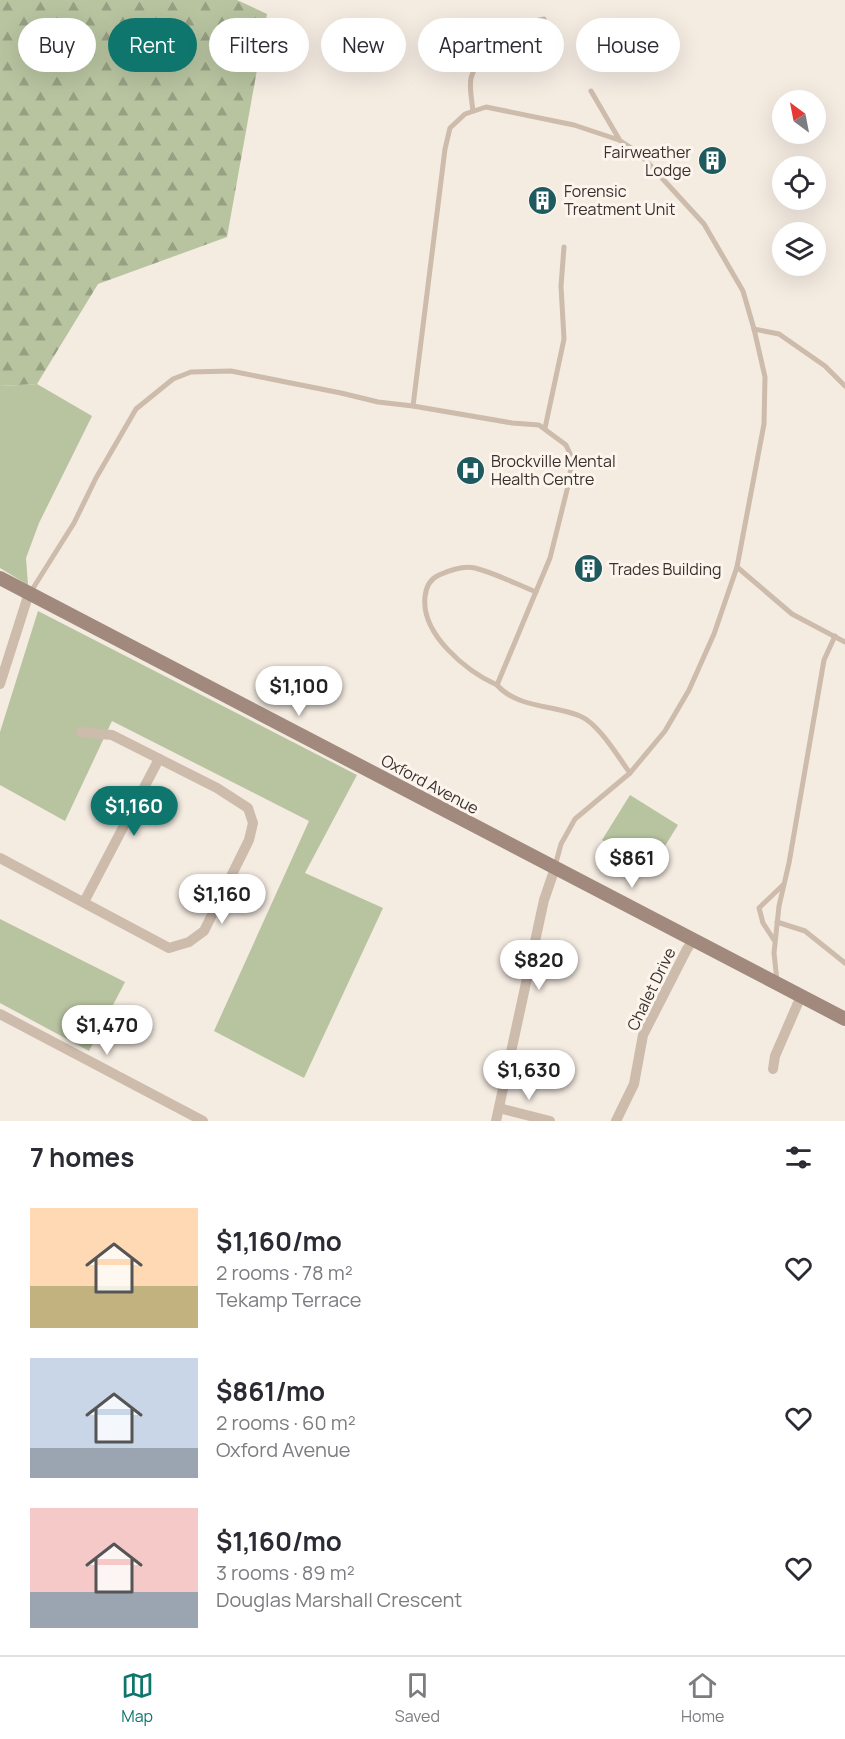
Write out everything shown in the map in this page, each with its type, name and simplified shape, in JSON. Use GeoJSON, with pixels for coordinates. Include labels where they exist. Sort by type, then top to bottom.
{"type":"FeatureCollection","features":[{"type":"Feature","properties":{"kind":"street","name":"Oxford Avenue"},"geometry":{"type":"LineString","coordinates":[[0,578],[845,1019]]}},
{"type":"Feature","properties":{"kind":"street"},"geometry":{"type":"LineString","coordinates":[[0,684],[29,593]]}},
{"type":"Feature","properties":{"kind":"street"},"geometry":{"type":"LineString","coordinates":[[0,858],[169,948],[189,942],[204,931],[249,840],[253,824],[248,808],[217,789],[112,735],[81,732]]}},
{"type":"Feature","properties":{"kind":"street"},"geometry":{"type":"LineString","coordinates":[[84,902],[159,759]]}},
{"type":"Feature","properties":{"kind":"street"},"geometry":{"type":"LineString","coordinates":[[496,1121],[544,900],[555,868]]}},
{"type":"Feature","properties":{"kind":"street","name":"Chalet Drive"},"geometry":{"type":"LineString","coordinates":[[616,1121],[633,1084],[643,1035],[694,939]]}},
{"type":"Feature","properties":{"kind":"street"},"geometry":{"type":"LineString","coordinates":[[773,1069],[775,1056],[801,996]]}},
{"type":"Feature","properties":{"kind":"street"},"geometry":{"type":"LineString","coordinates":[[0,1014],[202,1121]]}},
{"type":"Feature","properties":{"kind":"street"},"geometry":{"type":"LineString","coordinates":[[499,1108],[550,1121]]}},
{"type":"Feature","properties":{"kind":"lane"},"geometry":{"type":"LineString","coordinates":[[473,111],[471,80],[475,72]]}},
{"type":"Feature","properties":{"kind":"lane"},"geometry":{"type":"LineString","coordinates":[[591,91],[619,140]]}},
{"type":"Feature","properties":{"kind":"lane"},"geometry":{"type":"LineString","coordinates":[[413,406],[445,149],[450,128],[465,114],[486,106],[574,125],[619,140],[639,153],[704,224],[743,291],[765,377],[764,424],[737,567],[714,634],[689,690],[665,731],[630,773],[575,819],[561,844],[555,868]]}},
{"type":"Feature","properties":{"kind":"lane"},"geometry":{"type":"LineString","coordinates":[[545,428],[564,339],[561,286],[564,247]]}},
{"type":"Feature","properties":{"kind":"lane"},"geometry":{"type":"LineString","coordinates":[[754,329],[779,334],[825,366],[845,386]]}},
{"type":"Feature","properties":{"kind":"lane"},"geometry":{"type":"LineString","coordinates":[[29,593],[74,523],[96,478],[136,409],[173,379],[191,372],[231,371],[378,402],[512,423],[539,425],[566,445],[571,456],[570,478],[550,558],[497,686]]}},
{"type":"Feature","properties":{"kind":"lane"},"geometry":{"type":"LineString","coordinates":[[536,592],[473,567],[453,568],[433,578],[426,588],[424,609],[434,632],[450,652],[477,676],[518,699],[582,717],[598,731],[630,773]]}},
{"type":"Feature","properties":{"kind":"lane"},"geometry":{"type":"LineString","coordinates":[[737,567],[792,614],[845,642]]}},
{"type":"Feature","properties":{"kind":"lane"},"geometry":{"type":"LineString","coordinates":[[777,983],[774,940],[783,885],[789,863],[824,660],[834,636]]}},
{"type":"Feature","properties":{"kind":"lane"},"geometry":{"type":"LineString","coordinates":[[774,940],[763,923],[759,908],[783,885]]}},
{"type":"Feature","properties":{"kind":"lane"},"geometry":{"type":"LineString","coordinates":[[777,922],[805,931],[845,963]]}},
{"type":"Feature","properties":{"kind":"green space"},"geometry":{"type":"Polygon","coordinates":[[[0,0],[237,0],[267,14],[266,18],[209,18],[209,72],[257,72],[227,237],[98,284],[37,384],[0,386],[0,0]]]}},
{"type":"Feature","properties":{"kind":"green space"},"geometry":{"type":"Polygon","coordinates":[[[37,384],[92,416],[39,523],[26,558],[28,585],[0,568],[0,386],[37,384]]]}},
{"type":"Feature","properties":{"kind":"green space"},"geometry":{"type":"Polygon","coordinates":[[[38,611],[357,775],[305,873],[383,908],[304,1078],[214,1031],[309,821],[112,721],[65,821],[0,785],[0,732],[38,611]]]}},
{"type":"Feature","properties":{"kind":"green space"},"geometry":{"type":"Polygon","coordinates":[[[630,795],[678,825],[650,870],[602,840],[630,795]]]}},
{"type":"Feature","properties":{"kind":"green space"},"geometry":{"type":"Polygon","coordinates":[[[0,919],[125,982],[89,1051],[0,1003],[0,919]]]}},
{"type":"Feature","properties":{"kind":"place","name":"Fairweather Lodge"},"geometry":{"type":"Point","coordinates":[712,161]}},
{"type":"Feature","properties":{"kind":"place","name":"Forensic Treatment Unit"},"geometry":{"type":"Point","coordinates":[543,200]}},
{"type":"Feature","properties":{"kind":"place","name":"Brockville Mental Health Centre"},"geometry":{"type":"Point","coordinates":[470,470]}},
{"type":"Feature","properties":{"kind":"place","name":"Trades Building"},"geometry":{"type":"Point","coordinates":[588,569]}}]}
